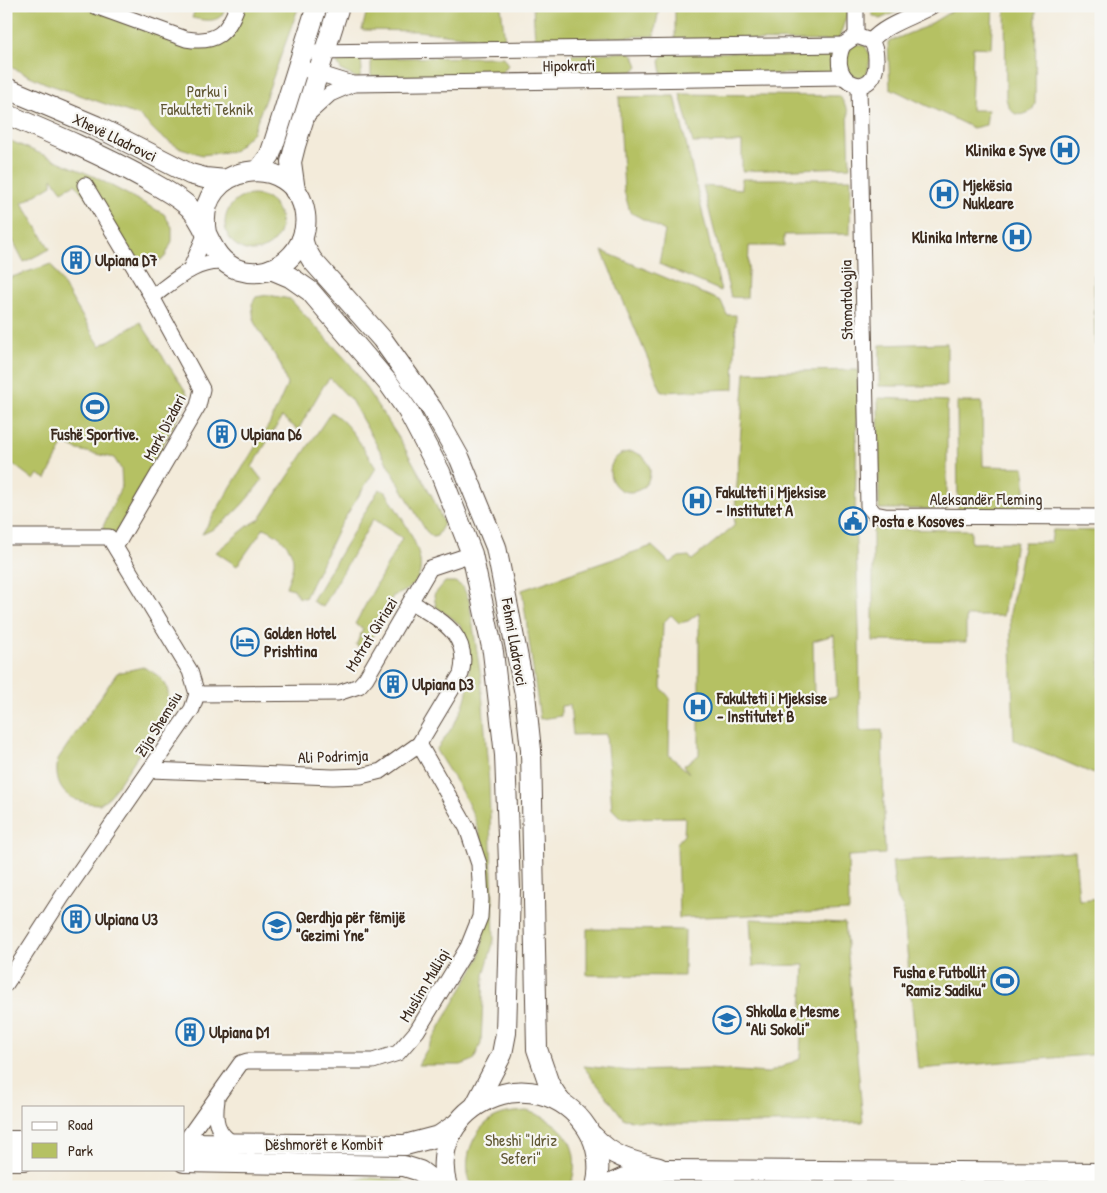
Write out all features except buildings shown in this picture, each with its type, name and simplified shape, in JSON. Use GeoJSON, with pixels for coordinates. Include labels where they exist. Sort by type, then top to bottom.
{"type":"FeatureCollection","features":[{"type":"Feature","properties":{"kind":"main road"},"geometry":{"type":"LineString","coordinates":[[258,171],[270,155],[317,6]]}},
{"type":"Feature","properties":{"kind":"main road"},"geometry":{"type":"LineString","coordinates":[[295,191],[275,175],[258,171],[244,172],[226,180],[215,190],[207,204],[204,218],[206,233],[215,253],[226,263],[245,271],[271,269],[286,261],[302,239],[305,214],[295,191],[291,162],[301,124],[339,6]]}},
{"type":"Feature","properties":{"kind":"main road","name":"Xhevë Lladrovci"},"geometry":{"type":"LineString","coordinates":[[6,88],[96,126],[190,174],[226,180]]}},
{"type":"Feature","properties":{"kind":"main road","name":"Xhevë Lladrovci"},"geometry":{"type":"LineString","coordinates":[[6,114],[87,150],[163,189],[189,206],[199,217],[206,233]]}},
{"type":"Feature","properties":{"kind":"main road","name":"Fehmi Lladrovci"},"geometry":{"type":"LineString","coordinates":[[302,239],[312,260],[382,339],[432,409],[460,459],[496,547],[525,694],[531,750],[537,1049],[549,1084],[560,1100]]}},
{"type":"Feature","properties":{"kind":"main road","name":"Fehmi Lladrovci"},"geometry":{"type":"LineString","coordinates":[[271,269],[290,277],[310,292],[389,384],[408,412],[440,472],[472,554],[493,652],[500,704],[509,825],[510,889],[506,1033],[502,1054],[475,1106]]}},
{"type":"Feature","properties":{"kind":"main road"},"geometry":{"type":"LineString","coordinates":[[447,1187],[444,1168],[447,1149],[458,1123],[475,1106],[494,1095],[517,1090],[539,1092],[560,1100],[579,1115],[592,1135],[612,1154],[666,1170]]}},
{"type":"Feature","properties":{"kind":"main road","name":"Dëshmorët e Kombit"},"geometry":{"type":"LineString","coordinates":[[185,1143],[405,1145],[439,1136],[458,1123]]}},
{"type":"Feature","properties":{"kind":"main road"},"geometry":{"type":"LineString","coordinates":[[592,1135],[598,1159],[596,1187]]}},
{"type":"Feature","properties":{"kind":"main road"},"geometry":{"type":"LineString","coordinates":[[6,1141],[22,1141]]}},
{"type":"Feature","properties":{"kind":"main road"},"geometry":{"type":"LineString","coordinates":[[6,1160],[22,1160]]}},
{"type":"Feature","properties":{"kind":"main road","name":"Dëshmorët e Kombit"},"geometry":{"type":"LineString","coordinates":[[185,1162],[404,1166],[420,1171],[441,1187]]}},
{"type":"Feature","properties":{"kind":"main road"},"geometry":{"type":"LineString","coordinates":[[604,1187],[624,1178],[666,1170],[1101,1173]]}},
{"type":"Feature","properties":{"kind":"street"},"geometry":{"type":"LineString","coordinates":[[95,6],[186,39],[201,40],[217,37],[225,32],[231,24],[237,6]]}},
{"type":"Feature","properties":{"kind":"street"},"geometry":{"type":"LineString","coordinates":[[856,6],[863,39],[876,53],[875,70],[868,82],[859,86],[851,84],[844,77],[839,62],[842,45],[863,39],[912,18],[932,6]]}},
{"type":"Feature","properties":{"kind":"street","name":"Hipokrati"},"geometry":{"type":"LineString","coordinates":[[301,60],[325,52],[842,45]]}},
{"type":"Feature","properties":{"kind":"street","name":"Hipokrati"},"geometry":{"type":"LineString","coordinates":[[301,60],[318,73],[353,84],[844,77]]}},
{"type":"Feature","properties":{"kind":"street"},"geometry":{"type":"LineString","coordinates":[[301,124],[309,111],[320,101],[330,94],[353,84]]}},
{"type":"Feature","properties":{"kind":"street","name":"Stomatologjia"},"geometry":{"type":"LineString","coordinates":[[859,86],[866,497],[868,506],[872,511]]}},
{"type":"Feature","properties":{"kind":"street","name":"Mark Dizdari"},"geometry":{"type":"LineString","coordinates":[[84,186],[152,297],[202,390],[198,406],[172,452],[119,541],[114,543]]}},
{"type":"Feature","properties":{"kind":"street"},"geometry":{"type":"LineString","coordinates":[[190,270],[206,233]]}},
{"type":"Feature","properties":{"kind":"street"},"geometry":{"type":"LineString","coordinates":[[152,297],[190,270],[213,261],[226,263]]}},
{"type":"Feature","properties":{"kind":"street","name":"Aleksandër Fleming"},"geometry":{"type":"LineString","coordinates":[[872,511],[885,516],[1101,517]]}},
{"type":"Feature","properties":{"kind":"street"},"geometry":{"type":"LineString","coordinates":[[6,537],[102,535],[109,537],[114,543]]}},
{"type":"Feature","properties":{"kind":"street","name":"Zija Shemsiu"},"geometry":{"type":"LineString","coordinates":[[6,984],[62,897],[192,709],[197,694],[190,671],[114,543]]}},
{"type":"Feature","properties":{"kind":"street","name":"Motrat Qiriazi"},"geometry":{"type":"LineString","coordinates":[[197,694],[338,693],[359,686],[366,678],[426,573],[435,565],[472,554]]}},
{"type":"Feature","properties":{"kind":"street","name":"Ali Podrimja"},"geometry":{"type":"LineString","coordinates":[[150,770],[361,776],[381,772],[420,744],[461,674],[464,664],[459,640],[451,630],[411,602]]}},
{"type":"Feature","properties":{"kind":"street","name":"Muslim Mulliqi"},"geometry":{"type":"LineString","coordinates":[[185,1142],[217,1100],[236,1069],[247,1061],[373,1061],[398,1054],[417,1031],[468,946],[480,918],[481,882],[476,855],[467,828],[420,744]]}},
{"type":"Feature","properties":{"kind":"street"},"geometry":{"type":"LineString","coordinates":[[217,1100],[217,1126],[220,1134],[234,1144]]}},
{"type":"Feature","properties":{"kind":"green space","name":"Parku i Fakulteti Teknik"},"geometry":{"type":"Polygon","coordinates":[[[6,6],[78,6],[204,46],[220,42],[229,34],[239,6],[299,6],[253,132],[234,151],[202,155],[178,147],[159,135],[140,116],[45,83],[6,65],[6,6]]]}},
{"type":"Feature","properties":{"kind":"green space"},"geometry":{"type":"Polygon","coordinates":[[[196,6],[226,6],[221,16],[213,20],[203,20],[192,18],[196,6]]]}},
{"type":"Feature","properties":{"kind":"green space"},"geometry":{"type":"Polygon","coordinates":[[[368,6],[501,6],[505,41],[417,31],[362,30],[368,6]]]}},
{"type":"Feature","properties":{"kind":"green space"},"geometry":{"type":"Polygon","coordinates":[[[533,6],[659,6],[659,9],[654,36],[535,40],[533,6]]]}},
{"type":"Feature","properties":{"kind":"green space"},"geometry":{"type":"Polygon","coordinates":[[[675,6],[850,6],[838,41],[675,40],[675,6]]]}},
{"type":"Feature","properties":{"kind":"green space"},"geometry":{"type":"Polygon","coordinates":[[[872,6],[910,6],[880,19],[872,15],[872,6]]]}},
{"type":"Feature","properties":{"kind":"green space"},"geometry":{"type":"Polygon","coordinates":[[[960,6],[993,6],[991,48],[973,47],[971,110],[988,110],[986,125],[973,128],[890,88],[888,42],[925,27],[960,6]]]}},
{"type":"Feature","properties":{"kind":"green space"},"geometry":{"type":"Polygon","coordinates":[[[1005,6],[1036,6],[1035,104],[1032,110],[1018,115],[1009,108],[1006,98],[1005,6]]]}},
{"type":"Feature","properties":{"kind":"green space"},"geometry":{"type":"Polygon","coordinates":[[[856,44],[865,46],[871,56],[867,73],[860,77],[850,74],[846,62],[850,49],[856,44]]]}},
{"type":"Feature","properties":{"kind":"green space"},"geometry":{"type":"Polygon","coordinates":[[[833,51],[833,74],[662,74],[660,61],[662,56],[667,53],[833,51]]]}},
{"type":"Feature","properties":{"kind":"green space"},"geometry":{"type":"Polygon","coordinates":[[[630,52],[638,66],[629,76],[568,76],[568,55],[630,52]]]}},
{"type":"Feature","properties":{"kind":"green space"},"geometry":{"type":"Polygon","coordinates":[[[503,57],[508,65],[498,78],[371,76],[371,58],[503,57]]]}},
{"type":"Feature","properties":{"kind":"green space"},"geometry":{"type":"Polygon","coordinates":[[[361,58],[362,70],[359,79],[342,71],[337,63],[338,59],[361,58]]]}},
{"type":"Feature","properties":{"kind":"green space"},"geometry":{"type":"Polygon","coordinates":[[[680,94],[840,96],[848,111],[850,167],[742,171],[742,142],[693,143],[680,94]]]}},
{"type":"Feature","properties":{"kind":"green space"},"geometry":{"type":"Polygon","coordinates":[[[675,96],[721,291],[659,264],[665,231],[630,212],[624,191],[619,97],[675,96]]]}},
{"type":"Feature","properties":{"kind":"green space"},"geometry":{"type":"Polygon","coordinates":[[[6,139],[93,176],[164,214],[172,227],[172,241],[165,257],[147,266],[142,263],[75,184],[62,191],[52,178],[52,185],[22,203],[50,249],[24,262],[6,227],[6,139]]]}},
{"type":"Feature","properties":{"kind":"green space"},"geometry":{"type":"Polygon","coordinates":[[[742,179],[851,179],[850,234],[784,235],[784,246],[749,246],[747,298],[731,297],[703,186],[742,189],[742,179]]]}},
{"type":"Feature","properties":{"kind":"green space"},"geometry":{"type":"Polygon","coordinates":[[[247,195],[259,195],[269,199],[277,207],[281,223],[277,239],[269,247],[259,251],[247,251],[237,247],[229,239],[225,229],[225,217],[229,207],[237,199],[247,195]]]}},
{"type":"Feature","properties":{"kind":"green space"},"geometry":{"type":"Polygon","coordinates":[[[602,251],[721,301],[727,315],[736,315],[734,389],[662,392],[602,251]]]}},
{"type":"Feature","properties":{"kind":"green space"},"geometry":{"type":"Polygon","coordinates":[[[51,264],[100,346],[140,322],[189,396],[116,533],[102,529],[122,485],[121,469],[114,458],[78,450],[64,443],[46,479],[38,474],[34,480],[6,459],[6,448],[11,440],[6,437],[6,279],[51,264]]]}},
{"type":"Feature","properties":{"kind":"green space"},"geometry":{"type":"Polygon","coordinates":[[[1094,274],[1101,275],[1101,345],[1095,345],[1094,274]]]}},
{"type":"Feature","properties":{"kind":"green space"},"geometry":{"type":"Polygon","coordinates":[[[268,295],[290,299],[350,364],[399,438],[432,496],[444,524],[437,536],[433,537],[426,531],[351,400],[330,378],[298,430],[282,417],[252,467],[262,480],[250,496],[228,519],[202,534],[270,423],[287,385],[281,365],[254,322],[252,304],[256,297],[268,295]]]}},
{"type":"Feature","properties":{"kind":"green space"},"geometry":{"type":"Polygon","coordinates":[[[947,343],[947,386],[879,386],[880,345],[947,343]]]}},
{"type":"Feature","properties":{"kind":"green space"},"geometry":{"type":"Polygon","coordinates":[[[858,370],[855,518],[860,731],[882,730],[885,854],[848,856],[849,911],[679,918],[677,843],[684,835],[685,817],[621,818],[612,809],[606,734],[573,735],[570,705],[561,706],[561,716],[540,719],[522,590],[652,546],[670,563],[679,557],[689,556],[692,560],[734,526],[745,372],[858,370]],[[699,613],[688,621],[679,623],[671,615],[663,623],[661,688],[670,698],[669,755],[689,773],[684,765],[699,755],[699,613]],[[834,635],[813,641],[814,700],[837,696],[834,635]]]}},
{"type":"Feature","properties":{"kind":"green space"},"geometry":{"type":"Polygon","coordinates":[[[878,398],[947,401],[947,509],[879,509],[878,398]]]}},
{"type":"Feature","properties":{"kind":"green space"},"geometry":{"type":"Polygon","coordinates":[[[957,402],[982,402],[983,466],[1024,467],[1026,512],[958,512],[957,402]]]}},
{"type":"Feature","properties":{"kind":"green space"},"geometry":{"type":"Polygon","coordinates":[[[331,412],[351,430],[376,468],[338,529],[305,598],[298,597],[294,589],[286,587],[293,566],[291,552],[280,537],[269,530],[264,528],[237,566],[216,552],[248,526],[260,519],[331,412]]]}},
{"type":"Feature","properties":{"kind":"green space"},"geometry":{"type":"Polygon","coordinates":[[[630,452],[644,458],[650,472],[644,486],[630,492],[616,486],[610,472],[616,458],[630,452]]]}},
{"type":"Feature","properties":{"kind":"green space"},"geometry":{"type":"Polygon","coordinates":[[[379,489],[386,492],[411,534],[420,564],[418,577],[410,588],[393,596],[365,650],[356,645],[363,629],[355,624],[402,538],[373,519],[323,607],[312,601],[379,489]]]}},
{"type":"Feature","properties":{"kind":"green space"},"geometry":{"type":"Polygon","coordinates":[[[873,529],[971,530],[971,543],[1016,542],[1003,616],[966,616],[966,642],[873,641],[873,529]]]}},
{"type":"Feature","properties":{"kind":"green space"},"geometry":{"type":"Polygon","coordinates":[[[1053,530],[1101,531],[1099,764],[1101,765],[1101,777],[1014,740],[1010,613],[1024,542],[1051,542],[1053,530]]]}},
{"type":"Feature","properties":{"kind":"green space"},"geometry":{"type":"Polygon","coordinates":[[[445,582],[455,582],[463,587],[469,600],[481,678],[489,784],[494,940],[484,975],[481,1043],[474,1060],[461,1065],[418,1065],[479,959],[485,926],[485,871],[480,836],[475,820],[462,793],[436,750],[452,728],[463,706],[469,670],[466,638],[460,625],[436,607],[434,595],[445,582]]]}},
{"type":"Feature","properties":{"kind":"green space"},"geometry":{"type":"Polygon","coordinates":[[[143,667],[157,675],[165,684],[168,694],[163,715],[110,796],[100,804],[72,798],[61,787],[58,779],[58,759],[117,673],[143,667]]]}},
{"type":"Feature","properties":{"kind":"green space","name":"Fusha e Futbollit \"Ramiz Sadiku\""},"geometry":{"type":"Polygon","coordinates":[[[1075,851],[1079,900],[1101,898],[1101,1054],[918,1069],[903,908],[896,896],[892,861],[1075,851]]]}},
{"type":"Feature","properties":{"kind":"green space"},"geometry":{"type":"Polygon","coordinates":[[[750,919],[845,923],[863,1122],[666,1124],[624,1119],[583,1066],[630,1071],[709,1069],[768,1073],[800,1059],[804,965],[753,966],[750,919]]]}},
{"type":"Feature","properties":{"kind":"green space"},"geometry":{"type":"Polygon","coordinates":[[[587,929],[685,930],[684,976],[587,975],[587,929]]]}},
{"type":"Feature","properties":{"kind":"green space","name":"Sheshi \"Idriz Seferi\""},"geometry":{"type":"Polygon","coordinates":[[[527,1111],[551,1122],[568,1138],[574,1160],[574,1173],[570,1187],[472,1187],[469,1178],[468,1158],[470,1149],[479,1131],[485,1124],[497,1116],[527,1111]]]}},
{"type":"Feature","properties":{"kind":"green space"},"geometry":{"type":"Polygon","coordinates":[[[366,1177],[402,1181],[412,1187],[347,1187],[351,1182],[366,1177]]]}},
{"type":"Feature","properties":{"kind":"place","name":"Klinika e Syve"},"geometry":{"type":"Point","coordinates":[1065,150]}},
{"type":"Feature","properties":{"kind":"place","name":"Mjekësia Nukleare"},"geometry":{"type":"Point","coordinates":[944,194]}},
{"type":"Feature","properties":{"kind":"place","name":"Klinika Interne"},"geometry":{"type":"Point","coordinates":[1017,237]}},
{"type":"Feature","properties":{"kind":"place","name":"Ulpiana D7"},"geometry":{"type":"Point","coordinates":[76,260]}},
{"type":"Feature","properties":{"kind":"place","name":"Fushë Sportive."},"geometry":{"type":"Point","coordinates":[95,407]}},
{"type":"Feature","properties":{"kind":"place","name":"Ulpiana D6"},"geometry":{"type":"Point","coordinates":[222,434]}},
{"type":"Feature","properties":{"kind":"place","name":"Fakulteti i Mjeksise - Institutet A"},"geometry":{"type":"Point","coordinates":[697,501]}},
{"type":"Feature","properties":{"kind":"place","name":"Posta e Kosoves"},"geometry":{"type":"Point","coordinates":[853,521]}},
{"type":"Feature","properties":{"kind":"place","name":"Golden Hotel Prishtina"},"geometry":{"type":"Point","coordinates":[245,642]}},
{"type":"Feature","properties":{"kind":"place","name":"Ulpiana D3"},"geometry":{"type":"Point","coordinates":[393,684]}},
{"type":"Feature","properties":{"kind":"place","name":"Fakulteti i Mjeksise - Institutet B"},"geometry":{"type":"Point","coordinates":[698,707]}},
{"type":"Feature","properties":{"kind":"place","name":"Ulpiana U3"},"geometry":{"type":"Point","coordinates":[76,919]}},
{"type":"Feature","properties":{"kind":"place","name":"Qerdhja për fëmijë \"Gezimi Yne\""},"geometry":{"type":"Point","coordinates":[277,926]}},
{"type":"Feature","properties":{"kind":"place","name":"Fusha e Futbollit \"Ramiz Sadiku\""},"geometry":{"type":"Point","coordinates":[1005,981]}},
{"type":"Feature","properties":{"kind":"place","name":"Shkolla e Mesme \"Ali Sokoli\""},"geometry":{"type":"Point","coordinates":[727,1020]}},
{"type":"Feature","properties":{"kind":"place","name":"Ulpiana D1"},"geometry":{"type":"Point","coordinates":[190,1032]}}]}
